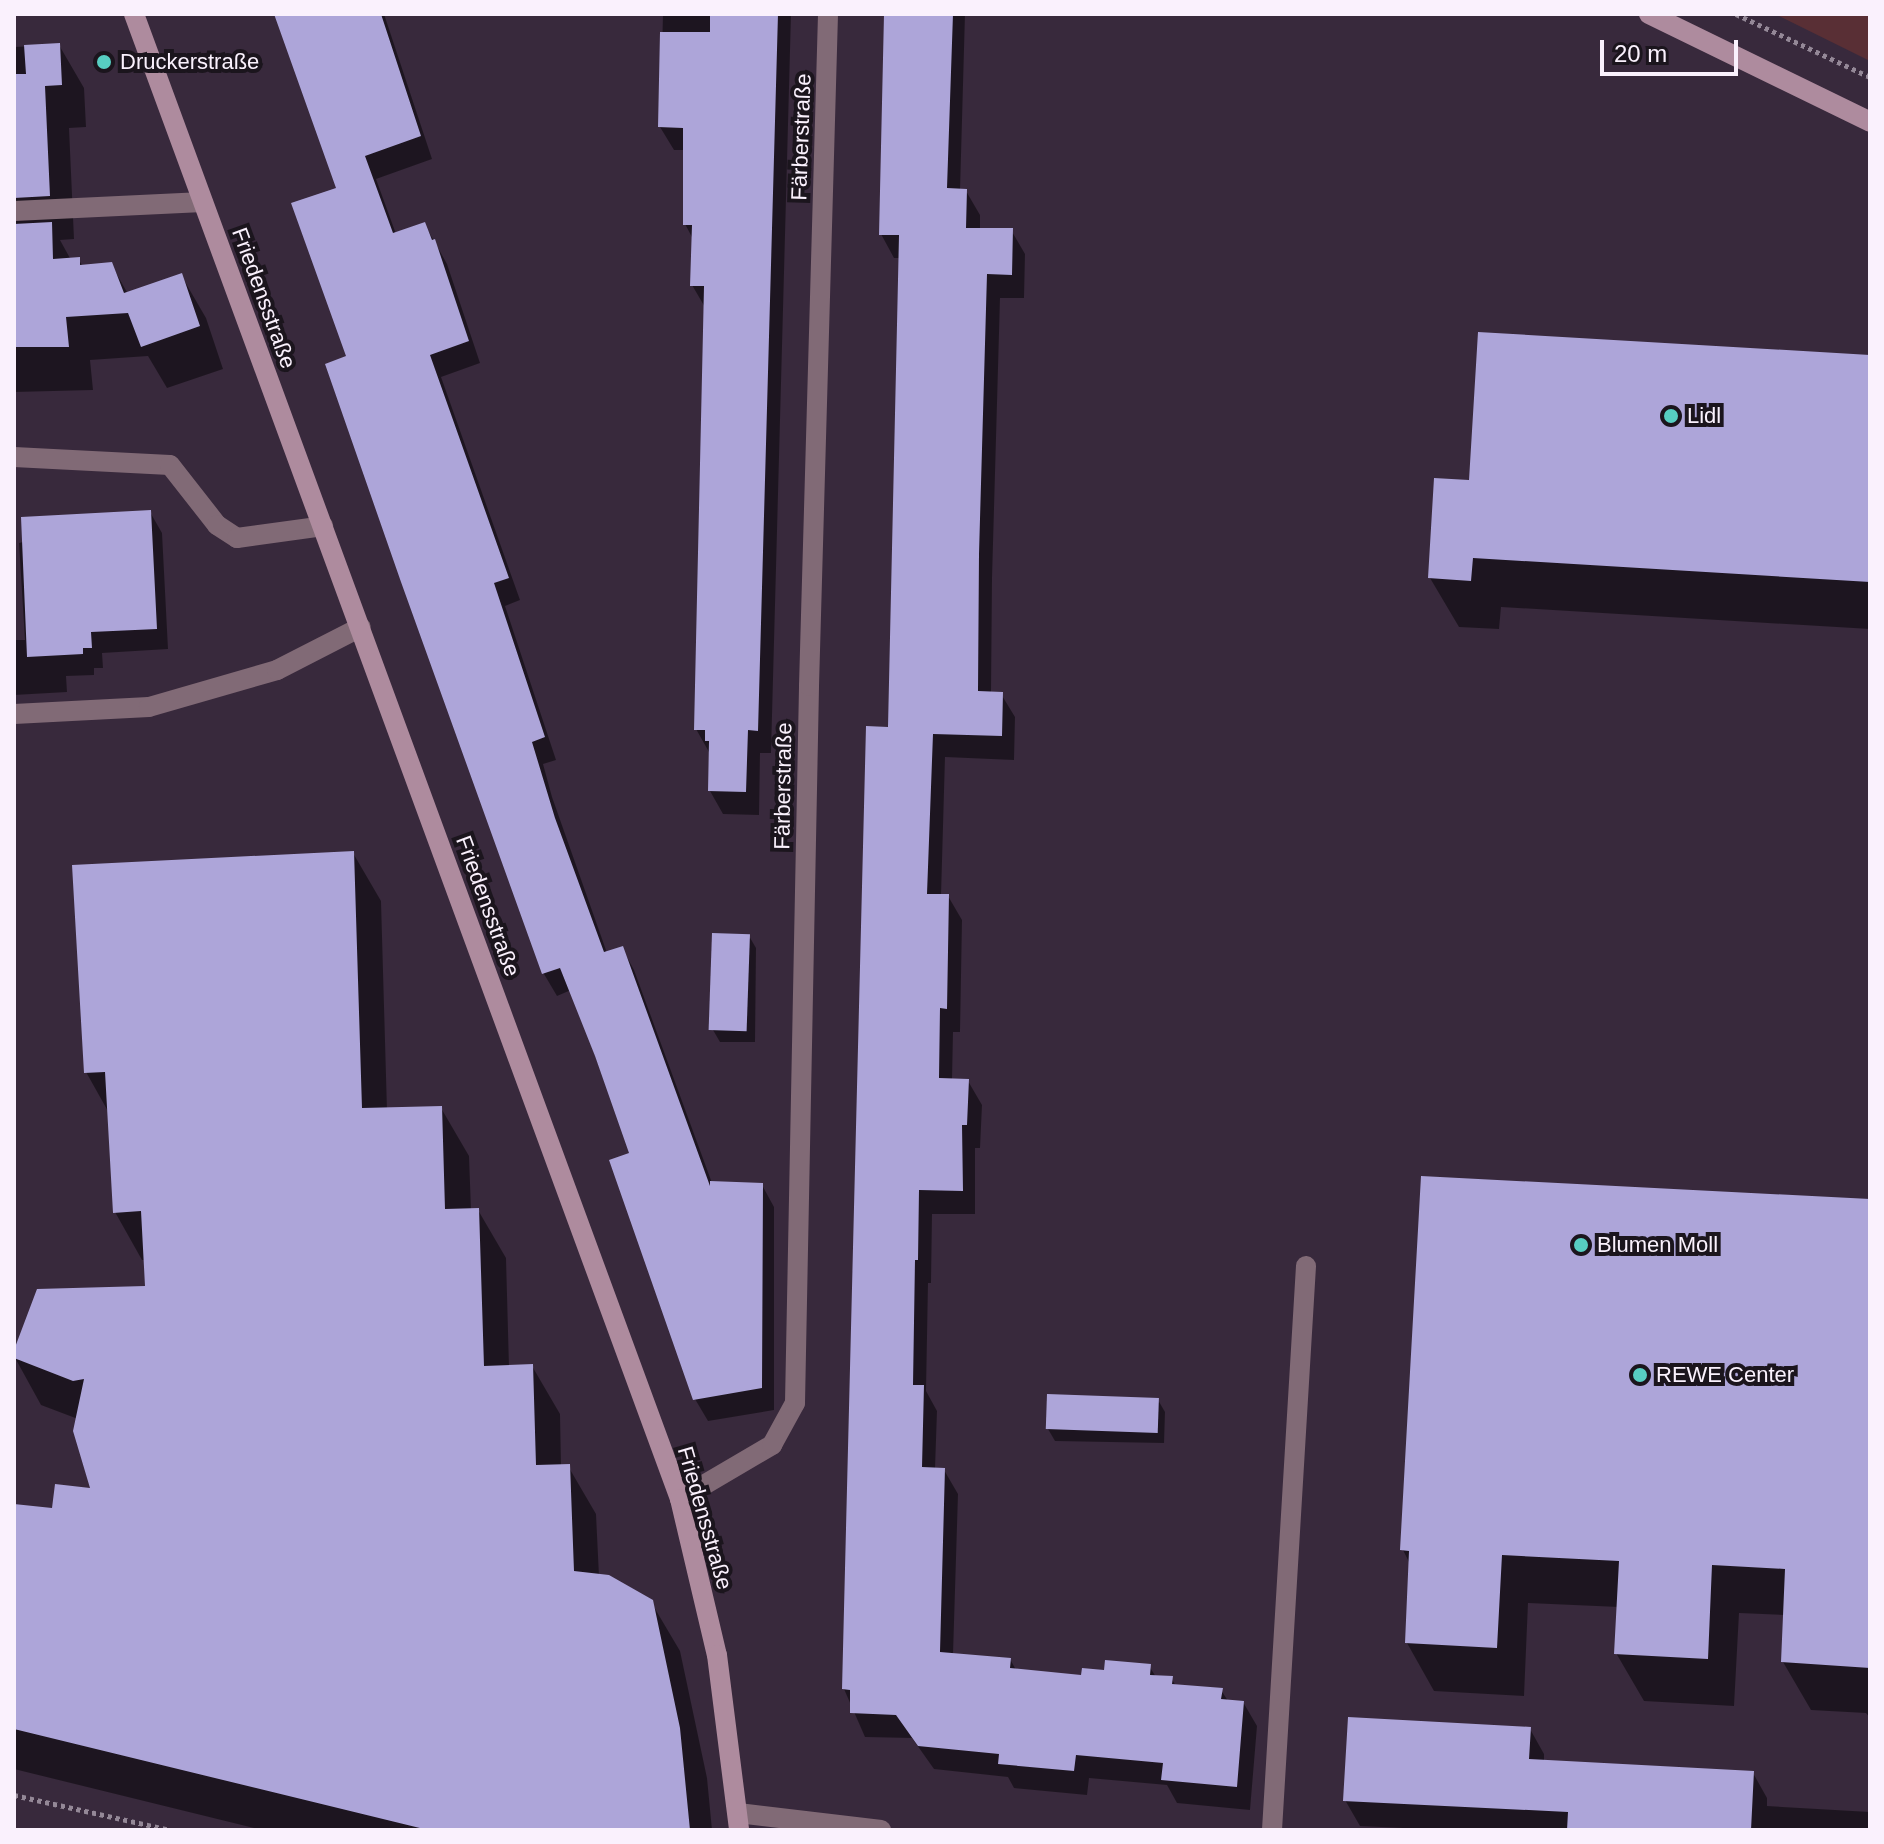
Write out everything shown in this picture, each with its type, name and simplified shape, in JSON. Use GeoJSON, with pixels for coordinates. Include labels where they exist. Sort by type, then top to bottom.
{"type":"FeatureCollection","features":[{"type":"Feature","properties":{"kind":"main road","name":"Friedensstraße"},"geometry":{"type":"LineString","coordinates":[[134,14],[680,1499],[717,1655],[738,1822]]}},
{"type":"Feature","properties":{"kind":"main road"},"geometry":{"type":"LineString","coordinates":[[1649,14],[1870,122]]}},
{"type":"Feature","properties":{"kind":"street","name":"Färberstraße"},"geometry":{"type":"LineString","coordinates":[[680,1499],[772,1445],[795,1403],[809,686],[828,14]]}},
{"type":"Feature","properties":{"kind":"street"},"geometry":{"type":"LineString","coordinates":[[14,211],[203,202]]}},
{"type":"Feature","properties":{"kind":"street"},"geometry":{"type":"LineString","coordinates":[[14,457],[170,465],[196,493],[217,525],[237,538],[323,526]]}},
{"type":"Feature","properties":{"kind":"street"},"geometry":{"type":"LineString","coordinates":[[14,714],[149,707],[277,670],[361,627]]}},
{"type":"Feature","properties":{"kind":"street"},"geometry":{"type":"LineString","coordinates":[[1272,1830],[1306,1266]]}},
{"type":"Feature","properties":{"kind":"street"},"geometry":{"type":"LineString","coordinates":[[738,1822],[881,1830]]}},
{"type":"Feature","properties":{"kind":"path"},"geometry":{"type":"LineString","coordinates":[[1736,14],[1870,77]]}},
{"type":"Feature","properties":{"kind":"path"},"geometry":{"type":"LineString","coordinates":[[14,1795],[171,1830]]}},
{"type":"Feature","properties":{"kind":"shaded area"},"geometry":{"type":"Polygon","coordinates":[[[1775,14],[1870,14],[1870,61],[1775,14]]]}},
{"type":"Feature","properties":{"kind":"building"},"geometry":{"type":"Polygon","coordinates":[[[274,14],[381,14],[421,136],[365,156],[393,233],[425,222],[432,240],[435,239],[469,341],[430,355],[509,578],[494,583],[545,737],[532,742],[555,818],[604,952],[623,946],[710,1186],[710,1181],[763,1183],[762,1388],[693,1400],[609,1160],[629,1153],[595,1056],[560,968],[542,974],[401,582],[325,364],[346,356],[291,203],[336,188],[274,14]]]}},
{"type":"Feature","properties":{"kind":"building"},"geometry":{"type":"Polygon","coordinates":[[[710,14],[778,14],[758,731],[748,730],[746,792],[708,791],[709,741],[705,741],[705,730],[694,730],[704,286],[690,286],[692,225],[683,225],[683,128],[658,127],[660,32],[710,32],[710,14]]]}},
{"type":"Feature","properties":{"kind":"building"},"geometry":{"type":"Polygon","coordinates":[[[884,14],[953,14],[947,188],[967,189],[966,228],[1013,228],[1012,275],[987,274],[979,554],[978,691],[1003,692],[1002,736],[933,734],[927,894],[949,894],[947,1009],[940,1008],[939,1078],[969,1079],[967,1125],[962,1125],[963,1191],[919,1190],[918,1260],[915,1260],[913,1385],[924,1385],[922,1467],[945,1468],[940,1652],[1011,1658],[1010,1668],[1081,1675],[1082,1668],[1104,1670],[1105,1660],[1151,1664],[1150,1675],[1173,1676],[1172,1684],[1223,1688],[1221,1699],[1244,1701],[1237,1787],[1161,1780],[1163,1763],[1076,1755],[1074,1771],[998,1764],[999,1754],[918,1746],[896,1715],[850,1713],[850,1690],[842,1689],[866,726],[888,727],[899,235],[879,235],[884,14]]]}},
{"type":"Feature","properties":{"kind":"building"},"geometry":{"type":"Polygon","coordinates":[[[60,43],[62,85],[45,86],[50,196],[14,198],[14,74],[26,74],[24,45],[60,43]]]}},
{"type":"Feature","properties":{"kind":"building"},"geometry":{"type":"Polygon","coordinates":[[[52,222],[53,259],[80,257],[80,265],[112,262],[124,293],[182,273],[200,326],[141,347],[128,313],[66,317],[69,347],[14,347],[14,224],[52,222]]]}},
{"type":"Feature","properties":{"kind":"building","name":"Lidl"},"geometry":{"type":"Polygon","coordinates":[[[1478,332],[1870,355],[1870,582],[1473,558],[1471,581],[1428,578],[1434,478],[1469,480],[1478,332]]]}},
{"type":"Feature","properties":{"kind":"building"},"geometry":{"type":"Polygon","coordinates":[[[151,510],[157,629],[91,632],[92,648],[83,648],[83,654],[27,657],[21,517],[151,510]]]}},
{"type":"Feature","properties":{"kind":"building"},"geometry":{"type":"Polygon","coordinates":[[[354,851],[362,1108],[442,1106],[445,1209],[479,1208],[484,1366],[533,1364],[536,1465],[570,1464],[574,1571],[609,1575],[653,1600],[680,1728],[690,1830],[428,1830],[14,1729],[14,1504],[52,1508],[55,1484],[90,1488],[73,1431],[84,1379],[73,1381],[14,1358],[14,1350],[37,1289],[145,1286],[141,1211],[113,1213],[105,1072],[84,1073],[72,865],[354,851]]]}},
{"type":"Feature","properties":{"kind":"building"},"geometry":{"type":"Polygon","coordinates":[[[712,933],[750,934],[747,1031],[709,1030],[712,933]]]}},
{"type":"Feature","properties":{"kind":"building","name":"REWE Center"},"geometry":{"type":"Polygon","coordinates":[[[1421,1176],[1870,1199],[1870,1668],[1781,1662],[1785,1569],[1712,1565],[1708,1659],[1614,1654],[1619,1561],[1502,1555],[1497,1648],[1405,1643],[1409,1551],[1400,1550],[1421,1176]]]}},
{"type":"Feature","properties":{"kind":"building"},"geometry":{"type":"Polygon","coordinates":[[[1047,1394],[1159,1398],[1158,1433],[1046,1429],[1047,1394]]]}},
{"type":"Feature","properties":{"kind":"building"},"geometry":{"type":"Polygon","coordinates":[[[1348,1717],[1531,1727],[1529,1759],[1754,1771],[1751,1830],[1567,1830],[1568,1812],[1343,1801],[1348,1717]]]}},
{"type":"Feature","properties":{"kind":"place","name":"Druckerstraße"},"geometry":{"type":"Point","coordinates":[104,62]}},
{"type":"Feature","properties":{"kind":"place","name":"Lidl"},"geometry":{"type":"Point","coordinates":[1671,416]}},
{"type":"Feature","properties":{"kind":"place","name":"Blumen Moll"},"geometry":{"type":"Point","coordinates":[1581,1245]}},
{"type":"Feature","properties":{"kind":"place","name":"REWE Center"},"geometry":{"type":"Point","coordinates":[1640,1375]}}]}
